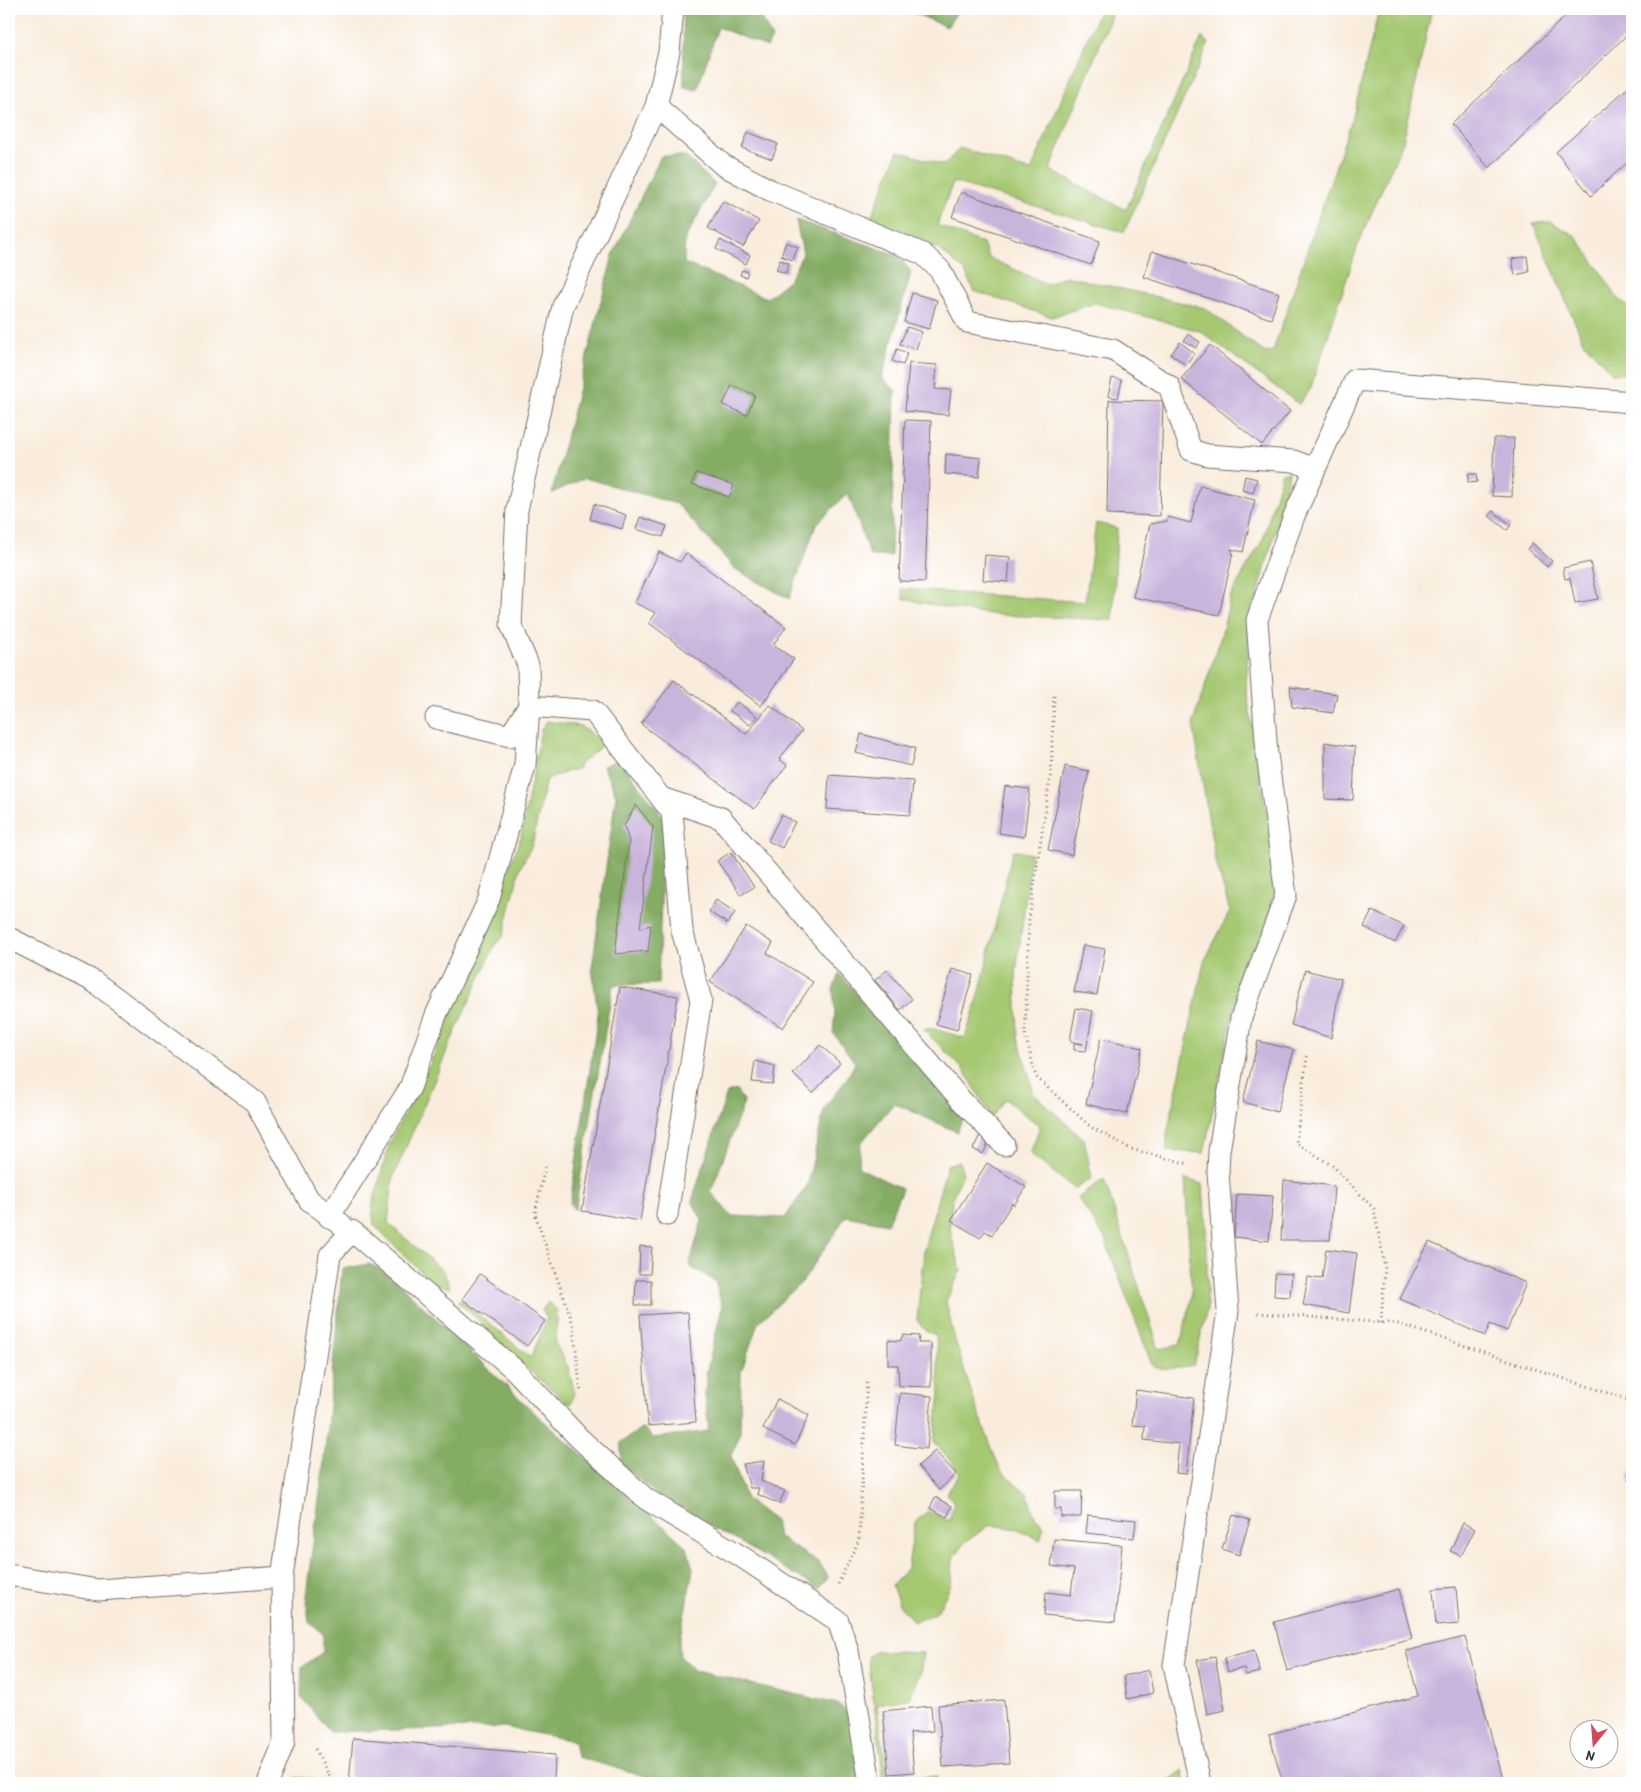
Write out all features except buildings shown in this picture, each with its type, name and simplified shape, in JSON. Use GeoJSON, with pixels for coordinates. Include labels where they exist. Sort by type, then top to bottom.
{"type":"FeatureCollection","features":[{"type":"Feature","properties":{"kind":"lane"},"geometry":{"type":"LineString","coordinates":[[329,1217],[410,1088],[436,1016],[489,899],[525,765],[529,706],[528,665],[511,625],[516,510],[563,306],[656,106],[669,52],[673,9]]}},
{"type":"Feature","properties":{"kind":"lane"},"geometry":{"type":"LineString","coordinates":[[656,106],[723,165],[770,190],[922,254],[940,270],[967,322],[1113,350],[1169,386],[1190,450],[1206,455],[1294,461],[1315,469]]}},
{"type":"Feature","properties":{"kind":"lane"},"geometry":{"type":"LineString","coordinates":[[1200,1783],[1174,1665],[1228,1311],[1218,1172],[1219,1152],[1241,1018],[1286,895],[1267,754],[1256,620],[1294,516],[1355,380],[1632,402]]}},
{"type":"Feature","properties":{"kind":"lane"},"geometry":{"type":"LineString","coordinates":[[436,718],[510,736],[529,706]]}},
{"type":"Feature","properties":{"kind":"lane"},"geometry":{"type":"LineString","coordinates":[[529,706],[593,711],[672,812],[682,930],[701,1000],[667,1215]]}},
{"type":"Feature","properties":{"kind":"lane"},"geometry":{"type":"LineString","coordinates":[[660,798],[721,818],[961,1100],[1004,1145]]}},
{"type":"Feature","properties":{"kind":"lane"},"geometry":{"type":"LineString","coordinates":[[9,938],[93,981],[255,1102],[309,1200],[329,1217],[352,1232],[515,1370],[579,1438],[646,1499],[742,1557],[838,1621],[848,1651],[870,1783]]}},
{"type":"Feature","properties":{"kind":"lane"},"geometry":{"type":"LineString","coordinates":[[268,1783],[284,1742],[282,1577],[330,1255],[352,1232]]}},
{"type":"Feature","properties":{"kind":"lane"},"geometry":{"type":"LineString","coordinates":[[9,1575],[98,1590],[282,1577]]}},
{"type":"Feature","properties":{"kind":"path"},"geometry":{"type":"LineString","coordinates":[[1054,696],[1051,772],[1029,920],[1025,1034],[1036,1077],[1091,1127],[1131,1149],[1218,1172]]}},
{"type":"Feature","properties":{"kind":"path"},"geometry":{"type":"LineString","coordinates":[[1307,1056],[1296,1143],[1333,1166],[1374,1209],[1385,1268],[1381,1322]]}},
{"type":"Feature","properties":{"kind":"path"},"geometry":{"type":"LineString","coordinates":[[545,1167],[535,1214],[573,1324],[582,1398]]}},
{"type":"Feature","properties":{"kind":"path"},"geometry":{"type":"LineString","coordinates":[[1228,1311],[1398,1324],[1632,1401]]}},
{"type":"Feature","properties":{"kind":"path"},"geometry":{"type":"LineString","coordinates":[[824,1612],[859,1540],[867,1379]]}},
{"type":"Feature","properties":{"kind":"green space"},"geometry":{"type":"Polygon","coordinates":[[[683,9],[756,9],[772,38],[767,47],[718,27],[697,90],[684,87],[683,9]]]}},
{"type":"Feature","properties":{"kind":"green space"},"geometry":{"type":"Polygon","coordinates":[[[905,9],[959,9],[947,27],[905,9]]]}},
{"type":"Feature","properties":{"kind":"green space"},"geometry":{"type":"Polygon","coordinates":[[[1100,9],[1114,9],[1050,170],[1126,210],[1202,37],[1209,43],[1124,232],[953,182],[937,225],[983,244],[989,258],[1047,284],[1066,276],[1205,308],[1265,353],[1273,351],[1354,113],[1379,9],[1432,9],[1403,142],[1360,239],[1310,390],[1299,404],[1200,331],[1095,303],[1052,317],[974,291],[964,270],[938,249],[870,221],[898,151],[944,165],[960,148],[1031,171],[1100,9]]]}},
{"type":"Feature","properties":{"kind":"green space"},"geometry":{"type":"Polygon","coordinates":[[[661,156],[685,156],[715,184],[685,239],[684,263],[767,298],[789,280],[803,254],[796,220],[897,255],[911,272],[882,378],[895,390],[891,556],[870,556],[848,493],[816,525],[789,599],[735,569],[677,504],[585,478],[552,493],[613,255],[661,156]]]}},
{"type":"Feature","properties":{"kind":"green space"},"geometry":{"type":"Polygon","coordinates":[[[1551,222],[1576,236],[1619,299],[1632,310],[1632,373],[1613,374],[1583,341],[1533,223],[1551,222]]]}},
{"type":"Feature","properties":{"kind":"green space"},"geometry":{"type":"Polygon","coordinates":[[[1289,472],[1282,507],[1250,623],[1246,688],[1279,891],[1235,1003],[1204,1153],[1167,1151],[1167,1134],[1204,962],[1230,911],[1215,859],[1193,723],[1222,633],[1231,595],[1263,539],[1282,473],[1289,472]]]}},
{"type":"Feature","properties":{"kind":"green space"},"geometry":{"type":"Polygon","coordinates":[[[1096,523],[1117,528],[1113,620],[1001,615],[964,611],[904,599],[901,589],[1085,602],[1096,523]]]}},
{"type":"Feature","properties":{"kind":"green space"},"geometry":{"type":"Polygon","coordinates":[[[547,721],[580,726],[605,743],[580,764],[579,768],[546,779],[532,845],[520,868],[503,937],[495,945],[452,1039],[393,1178],[388,1223],[444,1272],[450,1288],[432,1283],[374,1225],[372,1207],[390,1142],[429,1067],[521,837],[541,730],[547,721]]]}},
{"type":"Feature","properties":{"kind":"green space"},"geometry":{"type":"Polygon","coordinates":[[[619,759],[664,818],[658,984],[613,985],[575,1210],[570,1204],[598,1015],[592,968],[616,795],[603,766],[619,759]]]}},
{"type":"Feature","properties":{"kind":"green space"},"geometry":{"type":"Polygon","coordinates":[[[1013,850],[1031,854],[1016,974],[1018,1037],[1034,1094],[1084,1139],[1092,1178],[1075,1189],[1030,1154],[1040,1126],[1005,1099],[992,1117],[964,1070],[923,1029],[934,1029],[965,1038],[979,995],[1013,850]]]}},
{"type":"Feature","properties":{"kind":"green space"},"geometry":{"type":"Polygon","coordinates":[[[839,973],[963,1118],[957,1132],[894,1103],[861,1143],[858,1167],[902,1189],[887,1224],[846,1216],[803,1281],[758,1323],[741,1372],[740,1435],[731,1456],[746,1499],[775,1521],[778,1537],[818,1562],[828,1578],[819,1589],[731,1537],[673,1509],[621,1464],[621,1442],[643,1428],[653,1438],[709,1431],[705,1395],[706,1374],[722,1307],[715,1281],[689,1266],[702,1220],[692,1201],[727,1093],[736,1090],[744,1102],[711,1192],[731,1216],[785,1218],[808,1184],[824,1109],[847,1078],[855,1063],[833,1033],[835,1011],[833,990],[839,973]]]}},
{"type":"Feature","properties":{"kind":"green space"},"geometry":{"type":"Polygon","coordinates":[[[959,1161],[963,1174],[952,1198],[950,1231],[961,1270],[946,1301],[954,1337],[974,1401],[1000,1470],[1027,1493],[1035,1517],[1044,1525],[1040,1540],[1018,1529],[990,1525],[964,1543],[953,1559],[951,1585],[937,1612],[914,1622],[900,1606],[892,1586],[908,1567],[915,1522],[928,1511],[949,1521],[955,1503],[946,1494],[960,1473],[934,1442],[940,1394],[936,1335],[925,1331],[917,1320],[924,1249],[947,1165],[959,1161]]]}},
{"type":"Feature","properties":{"kind":"green space"},"geometry":{"type":"Polygon","coordinates":[[[1104,1179],[1159,1349],[1180,1345],[1192,1296],[1185,1179],[1203,1184],[1207,1246],[1207,1309],[1194,1365],[1168,1369],[1153,1367],[1104,1237],[1078,1198],[1104,1179]]]}},
{"type":"Feature","properties":{"kind":"green space"},"geometry":{"type":"Polygon","coordinates":[[[369,1264],[388,1273],[538,1416],[687,1547],[693,1569],[679,1643],[680,1656],[695,1671],[838,1704],[851,1716],[861,1783],[669,1783],[577,1757],[574,1741],[504,1727],[330,1732],[301,1697],[302,1667],[323,1652],[323,1634],[309,1622],[306,1595],[323,1470],[342,1269],[369,1264]]]}},
{"type":"Feature","properties":{"kind":"green space"},"geometry":{"type":"Polygon","coordinates":[[[460,1299],[531,1358],[547,1318],[542,1310],[548,1302],[558,1311],[555,1343],[568,1367],[575,1393],[570,1405],[502,1347],[471,1312],[457,1302],[460,1299]]]}},
{"type":"Feature","properties":{"kind":"green space"},"geometry":{"type":"Polygon","coordinates":[[[875,1651],[923,1653],[920,1675],[909,1699],[877,1704],[888,1780],[937,1776],[937,1783],[884,1783],[868,1657],[875,1651]]]}},
{"type":"Feature","properties":{"kind":"green space"},"geometry":{"type":"Polygon","coordinates":[[[1183,1770],[1186,1783],[1166,1783],[1183,1770]]]}},
{"type":"Feature","properties":{"kind":"green space"},"geometry":{"type":"Polygon","coordinates":[[[296,1777],[313,1779],[314,1783],[294,1783],[296,1777]]]}}]}
